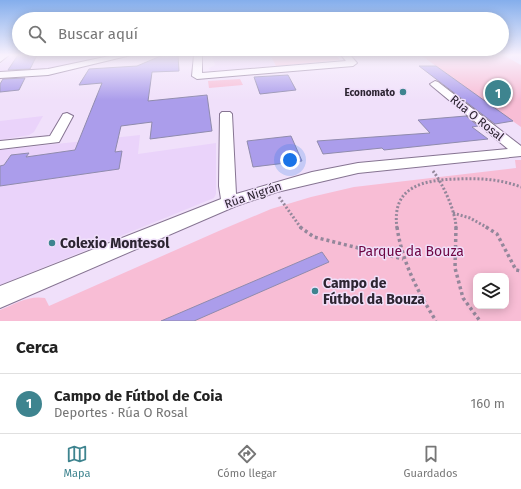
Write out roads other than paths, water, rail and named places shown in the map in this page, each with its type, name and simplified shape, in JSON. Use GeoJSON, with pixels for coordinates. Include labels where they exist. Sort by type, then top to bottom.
{"type":"FeatureCollection","features":[{"type":"Feature","properties":{"kind":"street"},"geometry":{"type":"LineString","coordinates":[[0,75],[57,70]]}},
{"type":"Feature","properties":{"kind":"street"},"geometry":{"type":"LineString","coordinates":[[197,70],[197,76],[270,70]]}},
{"type":"Feature","properties":{"kind":"street","name":"Rúa O Rosal"},"geometry":{"type":"LineString","coordinates":[[435,84],[520,152]]}},
{"type":"Feature","properties":{"kind":"street"},"geometry":{"type":"LineString","coordinates":[[226,114],[227,186],[230,202]]}},
{"type":"Feature","properties":{"kind":"street"},"geometry":{"type":"LineString","coordinates":[[0,145],[54,139],[67,116]]}},
{"type":"Feature","properties":{"kind":"street","name":"Rúa Nigrán"},"geometry":{"type":"LineString","coordinates":[[0,297],[230,202],[274,187],[327,174],[372,166],[520,152]]}},
{"type":"Feature","properties":{"kind":"place","name":"Economato"},"geometry":{"type":"Point","coordinates":[403,92]}},
{"type":"Feature","properties":{"kind":"place","name":"Campo de Fútbol de Coia"},"geometry":{"type":"Point","coordinates":[498,93]}},
{"type":"Feature","properties":{"kind":"place","name":"Colexio Montesol"},"geometry":{"type":"Point","coordinates":[52,243]}},
{"type":"Feature","properties":{"kind":"place","name":"Campo de Fútbol da Bouza"},"geometry":{"type":"Point","coordinates":[315,291]}},
{"type":"Feature","properties":{"kind":"park label","name":"Parque da Bouza"},"geometry":{"type":"Point","coordinates":[411,251]}}]}
